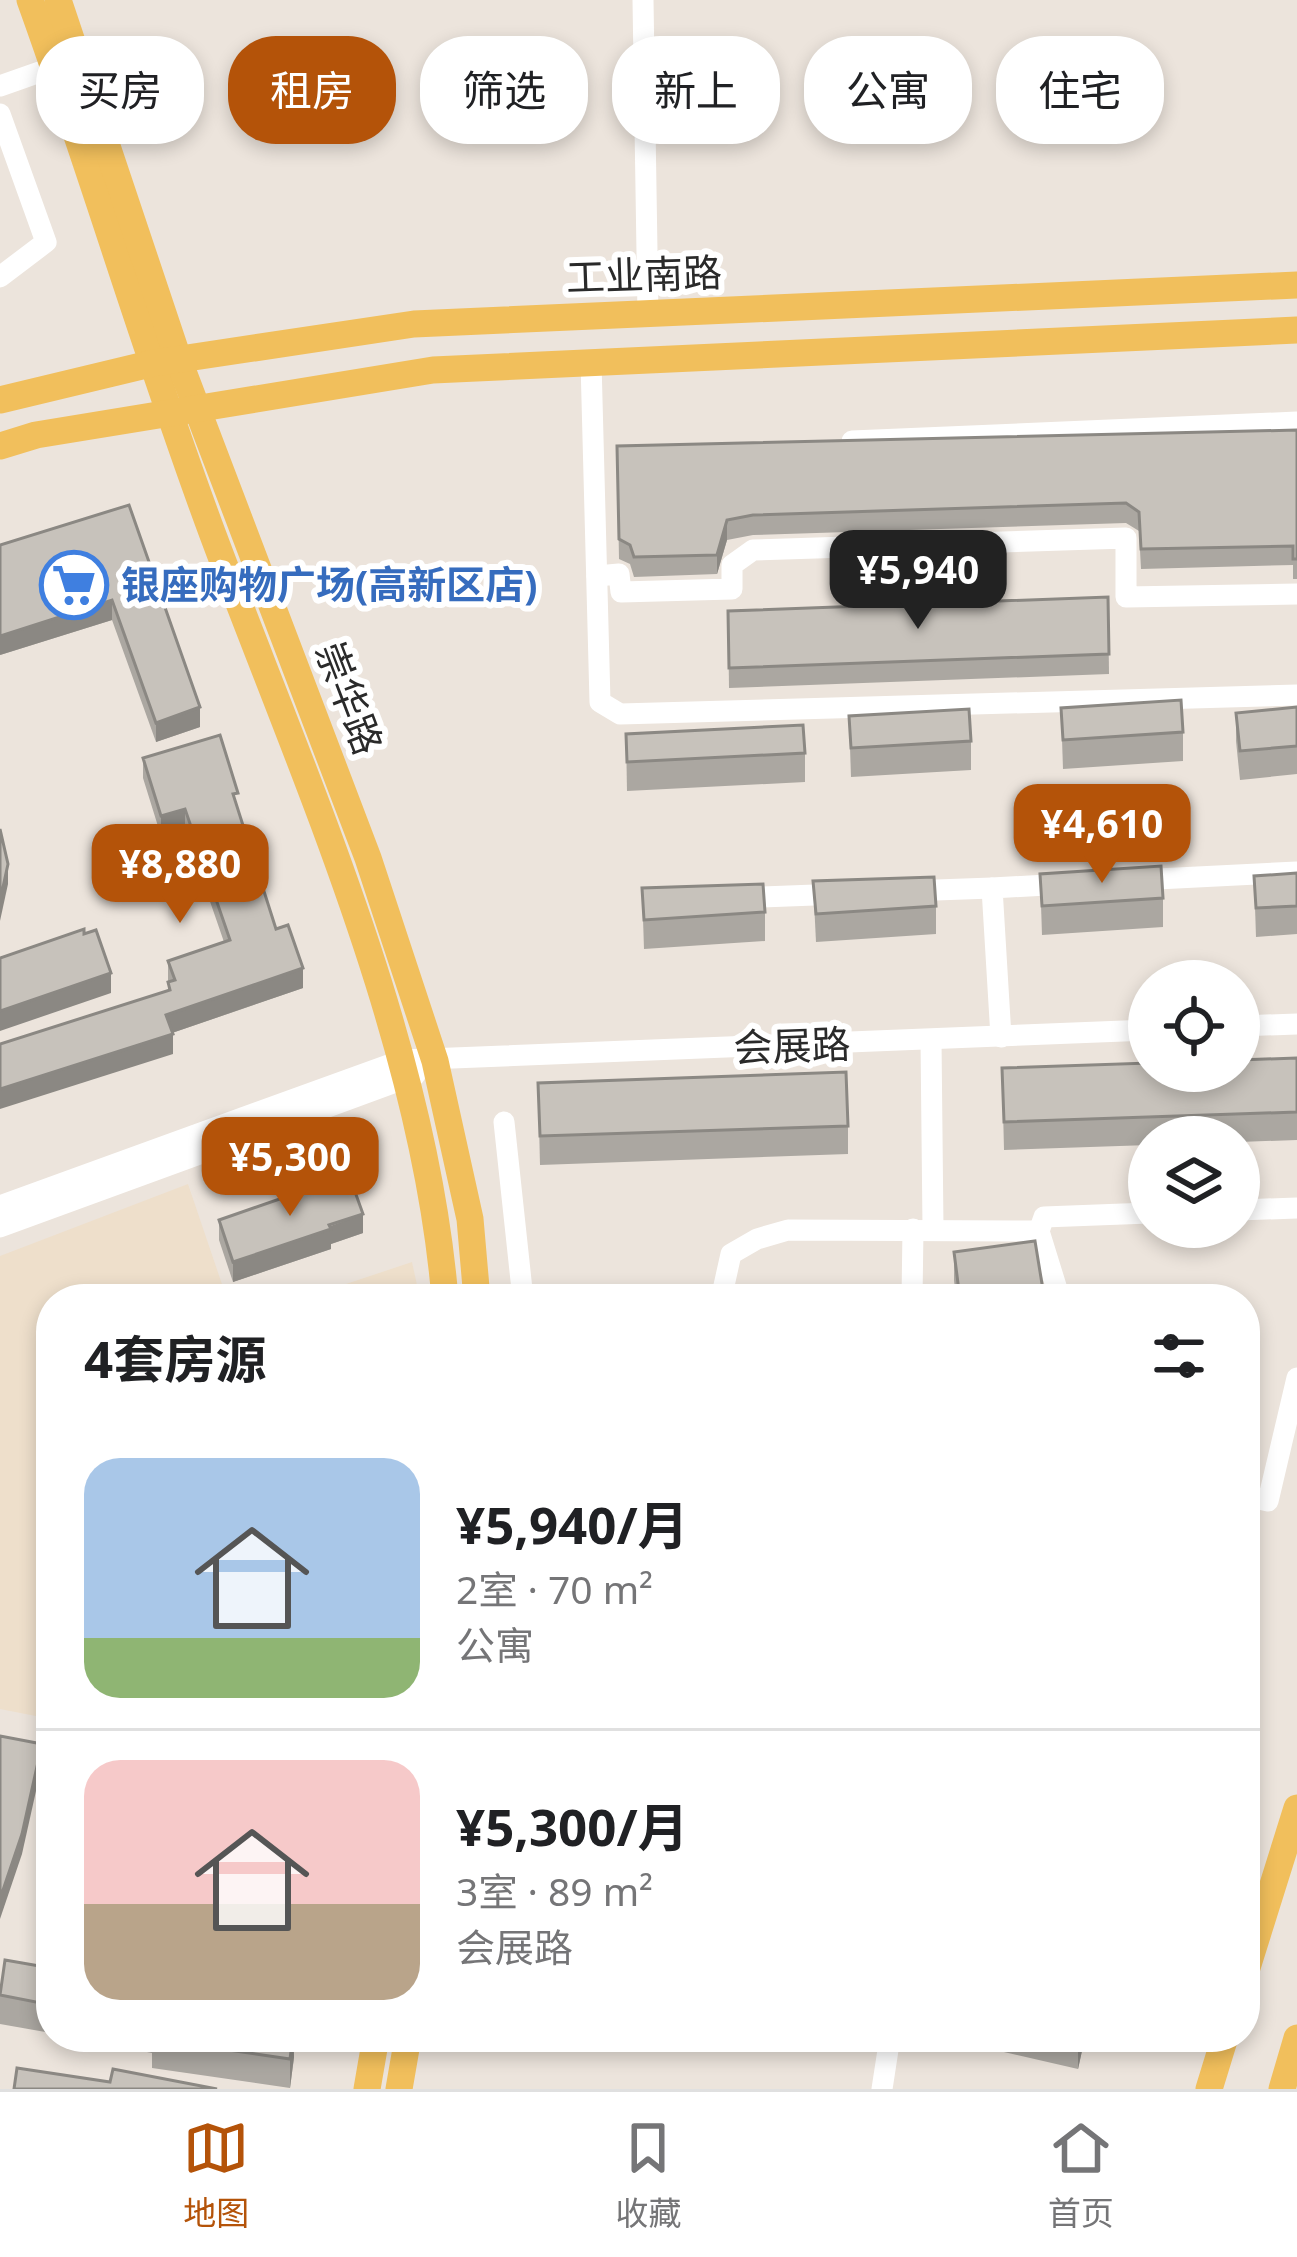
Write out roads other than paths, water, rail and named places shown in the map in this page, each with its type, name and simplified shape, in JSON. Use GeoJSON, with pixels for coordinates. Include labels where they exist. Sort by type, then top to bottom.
{"type":"FeatureCollection","features":[{"type":"Feature","properties":{"kind":"main road","name":"崇华路"},"geometry":{"type":"LineString","coordinates":[[30,0],[43,36]]}},
{"type":"Feature","properties":{"kind":"main road","name":"崇华路"},"geometry":{"type":"LineString","coordinates":[[58,0],[167,362],[168,415],[338,868],[405,1070],[439,1224],[444,1284]]}},
{"type":"Feature","properties":{"kind":"main road","name":"崇华路"},"geometry":{"type":"LineString","coordinates":[[83,144],[167,362],[200,410],[368,858],[435,1061],[470,1220],[476,1284]]}},
{"type":"Feature","properties":{"kind":"main road","name":"工业南路"},"geometry":{"type":"LineString","coordinates":[[0,400],[167,362],[414,323],[1297,285]]}},
{"type":"Feature","properties":{"kind":"main road"},"geometry":{"type":"LineString","coordinates":[[0,446],[36,435],[433,370],[1297,330]]}},
{"type":"Feature","properties":{"kind":"main road"},"geometry":{"type":"LineString","coordinates":[[1260,1926],[1297,1808]]}},
{"type":"Feature","properties":{"kind":"main road"},"geometry":{"type":"LineString","coordinates":[[1282,2089],[1297,2038]]}},
{"type":"Feature","properties":{"kind":"main road"},"geometry":{"type":"LineString","coordinates":[[367,2089],[373,2052]]}},
{"type":"Feature","properties":{"kind":"main road"},"geometry":{"type":"LineString","coordinates":[[399,2089],[405,2052]]}},
{"type":"Feature","properties":{"kind":"main road"},"geometry":{"type":"LineString","coordinates":[[1209,2089],[1220,2052]]}},
{"type":"Feature","properties":{"kind":"street"},"geometry":{"type":"LineString","coordinates":[[643,0],[648,315]]}},
{"type":"Feature","properties":{"kind":"street"},"geometry":{"type":"LineString","coordinates":[[0,86],[36,73]]}},
{"type":"Feature","properties":{"kind":"street"},"geometry":{"type":"LineString","coordinates":[[0,114],[46,242],[0,277]]}},
{"type":"Feature","properties":{"kind":"street"},"geometry":{"type":"LineString","coordinates":[[591,362],[600,702],[620,715],[1297,695]]}},
{"type":"Feature","properties":{"kind":"street"},"geometry":{"type":"LineString","coordinates":[[828,442],[1297,422]]}},
{"type":"Feature","properties":{"kind":"street"},"geometry":{"type":"LineString","coordinates":[[593,452],[617,452]]}},
{"type":"Feature","properties":{"kind":"street"},"geometry":{"type":"LineString","coordinates":[[597,576],[619,574],[621,592],[732,589],[732,565],[753,550],[1126,538],[1126,597],[1297,594]]}},
{"type":"Feature","properties":{"kind":"street"},"geometry":{"type":"LineString","coordinates":[[1109,882],[1297,872]]}},
{"type":"Feature","properties":{"kind":"street"},"geometry":{"type":"LineString","coordinates":[[715,899],[1086,883]]}},
{"type":"Feature","properties":{"kind":"street"},"geometry":{"type":"LineString","coordinates":[[992,888],[1001,1037]]}},
{"type":"Feature","properties":{"kind":"street"},"geometry":{"type":"LineString","coordinates":[[1260,1026],[1297,1024]]}},
{"type":"Feature","properties":{"kind":"street","name":"会展路"},"geometry":{"type":"LineString","coordinates":[[0,1206],[435,1061],[1128,1031]]}},
{"type":"Feature","properties":{"kind":"street"},"geometry":{"type":"LineString","coordinates":[[914,1284],[923,1228],[931,1040]]}},
{"type":"Feature","properties":{"kind":"street","name":"会展路"},"geometry":{"type":"LineString","coordinates":[[0,1227],[405,1070]]}},
{"type":"Feature","properties":{"kind":"street"},"geometry":{"type":"LineString","coordinates":[[504,1122],[521,1284]]}},
{"type":"Feature","properties":{"kind":"street"},"geometry":{"type":"LineString","coordinates":[[1260,1209],[1297,1208]]}},
{"type":"Feature","properties":{"kind":"street"},"geometry":{"type":"LineString","coordinates":[[1055,1284],[1039,1231],[1044,1217],[1128,1214]]}},
{"type":"Feature","properties":{"kind":"street"},"geometry":{"type":"LineString","coordinates":[[725,1284],[731,1254],[757,1239],[788,1230],[1039,1231]]}},
{"type":"Feature","properties":{"kind":"street"},"geometry":{"type":"LineString","coordinates":[[1260,1499],[1268,1501],[1297,1378]]}},
{"type":"Feature","properties":{"kind":"street"},"geometry":{"type":"LineString","coordinates":[[881,2089],[887,2052]]}},
{"type":"Feature","properties":{"kind":"place","name":"银座购物广场(高新区店)"},"geometry":{"type":"Point","coordinates":[74,585]}}]}
